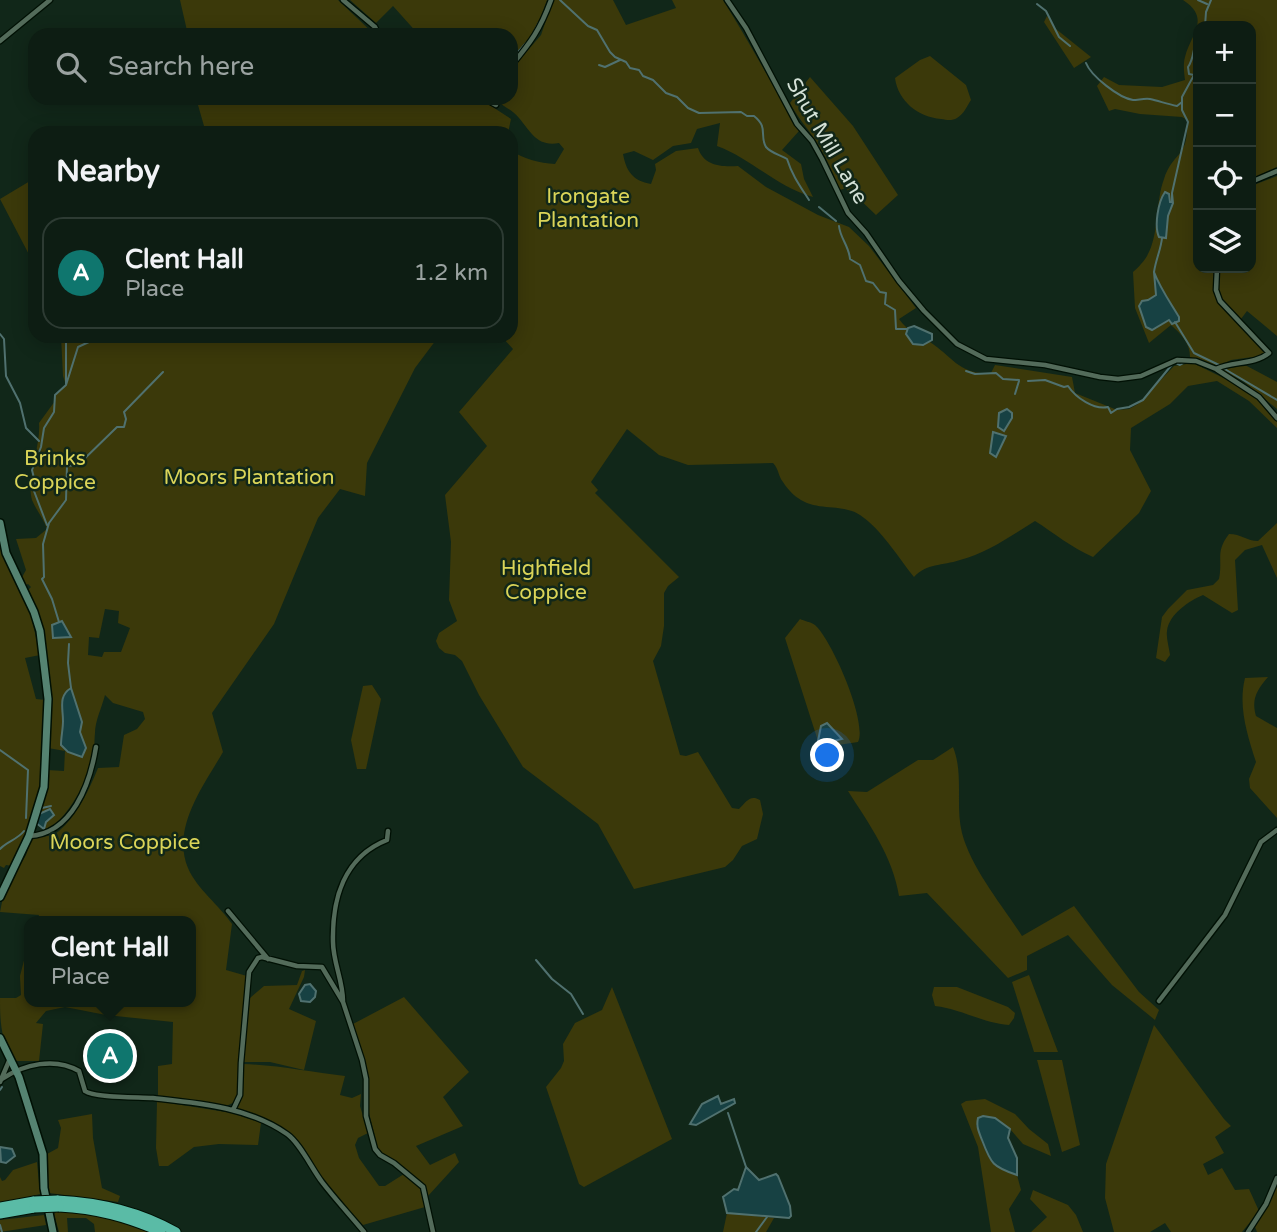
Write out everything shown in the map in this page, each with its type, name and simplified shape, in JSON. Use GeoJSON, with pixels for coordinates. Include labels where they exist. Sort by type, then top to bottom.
{"type":"FeatureCollection","features":[{"type":"Feature","properties":{"kind":"highway"},"geometry":{"type":"LineString","coordinates":[[58,1203],[133,1220],[160,1232]]}},
{"type":"Feature","properties":{"kind":"highway"},"geometry":{"type":"LineString","coordinates":[[0,1207],[58,1203],[109,1205],[149,1218],[176,1232]]}},
{"type":"Feature","properties":{"kind":"highway"},"geometry":{"type":"LineString","coordinates":[[0,1214],[34,1204]]}},
{"type":"Feature","properties":{"kind":"street"},"geometry":{"type":"LineString","coordinates":[[0,41],[50,0]]}},
{"type":"Feature","properties":{"kind":"street"},"geometry":{"type":"LineString","coordinates":[[343,0],[376,28]]}},
{"type":"Feature","properties":{"kind":"street"},"geometry":{"type":"LineString","coordinates":[[518,58],[542,23],[551,0]]}},
{"type":"Feature","properties":{"kind":"street","name":"Shut Mill Lane"},"geometry":{"type":"LineString","coordinates":[[727,0],[746,28],[797,124],[817,150],[848,213],[866,233],[899,281],[957,344],[986,359],[1045,365],[1100,377],[1130,378],[1177,360],[1196,361],[1219,368],[1259,397],[1277,418]]}},
{"type":"Feature","properties":{"kind":"street"},"geometry":{"type":"LineString","coordinates":[[1256,180],[1277,171]]}},
{"type":"Feature","properties":{"kind":"street"},"geometry":{"type":"LineString","coordinates":[[1217,273],[1216,290],[1220,301],[1269,352],[1258,360],[1219,368]]}},
{"type":"Feature","properties":{"kind":"street"},"geometry":{"type":"LineString","coordinates":[[0,523],[6,553],[34,612],[44,652],[48,699],[44,787],[29,836],[0,897]]}},
{"type":"Feature","properties":{"kind":"street"},"geometry":{"type":"LineString","coordinates":[[29,836],[47,833],[63,823],[83,793],[96,747]]}},
{"type":"Feature","properties":{"kind":"street"},"geometry":{"type":"LineString","coordinates":[[1159,1001],[1225,915],[1261,842],[1277,830]]}},
{"type":"Feature","properties":{"kind":"street"},"geometry":{"type":"LineString","coordinates":[[343,1002],[333,944],[338,889],[352,865],[373,845],[387,840],[388,831]]}},
{"type":"Feature","properties":{"kind":"street"},"geometry":{"type":"LineString","coordinates":[[228,911],[269,960]]}},
{"type":"Feature","properties":{"kind":"street"},"geometry":{"type":"LineString","coordinates":[[233,1110],[240,1095],[240,1063],[249,972],[258,958],[297,966],[322,967],[343,1002],[364,1066],[366,1116],[375,1149],[423,1187],[433,1232]]}},
{"type":"Feature","properties":{"kind":"street"},"geometry":{"type":"LineString","coordinates":[[0,1038],[16,1071],[43,1154],[44,1188],[53,1232]]}},
{"type":"Feature","properties":{"kind":"street"},"geometry":{"type":"LineString","coordinates":[[1,1080],[9,1060]]}},
{"type":"Feature","properties":{"kind":"street"},"geometry":{"type":"LineString","coordinates":[[1,1080],[24,1066],[39,1063],[70,1066],[79,1071],[85,1091],[96,1096],[122,1095],[179,1101],[233,1110],[261,1120],[290,1136],[322,1183],[364,1232]]}},
{"type":"Feature","properties":{"kind":"street"},"geometry":{"type":"LineString","coordinates":[[1248,1232],[1266,1204],[1277,1178]]}},
{"type":"Feature","properties":{"kind":"green space"},"geometry":{"type":"Polygon","coordinates":[[[180,0],[338,0],[368,28],[186,28],[180,0]]]}},
{"type":"Feature","properties":{"kind":"green space"},"geometry":{"type":"Polygon","coordinates":[[[350,0],[547,0],[536,30],[518,51],[518,28],[413,28],[393,6],[376,23],[350,0]]]}},
{"type":"Feature","properties":{"kind":"green space","name":"Highfield Coppice"},"geometry":{"type":"Polygon","coordinates":[[[553,0],[613,0],[626,25],[676,8],[672,0],[723,0],[799,131],[782,150],[801,164],[804,179],[813,197],[787,186],[730,151],[717,146],[720,123],[697,129],[691,143],[673,146],[653,160],[634,151],[623,154],[628,170],[635,178],[651,184],[656,170],[655,164],[676,151],[698,148],[709,162],[738,166],[766,187],[818,215],[849,227],[869,246],[916,308],[899,319],[902,323],[957,364],[971,371],[991,373],[995,365],[1072,377],[1075,393],[1117,410],[1129,409],[1138,404],[1174,366],[1193,363],[1250,391],[1277,415],[1277,428],[1249,401],[1217,381],[1188,386],[1170,404],[1131,428],[1130,450],[1151,491],[1139,513],[1093,557],[1035,521],[980,553],[930,567],[914,577],[868,521],[853,511],[813,505],[798,498],[784,484],[773,463],[688,465],[659,455],[627,429],[591,482],[598,490],[595,493],[679,577],[664,593],[661,646],[653,661],[680,755],[698,752],[732,808],[739,809],[748,800],[757,798],[760,800],[763,814],[757,839],[742,846],[725,867],[634,889],[598,824],[523,767],[479,695],[462,661],[455,655],[445,653],[436,641],[439,633],[457,621],[449,600],[451,542],[445,495],[487,446],[459,412],[513,349],[507,343],[518,343],[518,155],[555,164],[564,149],[559,143],[540,141],[515,114],[502,105],[518,105],[518,62],[541,35],[553,0]]]}},
{"type":"Feature","properties":{"kind":"green space"},"geometry":{"type":"Polygon","coordinates":[[[1183,0],[1277,0],[1277,167],[1256,177],[1256,21],[1198,21],[1196,14],[1183,0]]]}},
{"type":"Feature","properties":{"kind":"green space"},"geometry":{"type":"Polygon","coordinates":[[[1047,16],[1056,29],[1091,57],[1074,68],[1044,22],[1047,16]]]}},
{"type":"Feature","properties":{"kind":"green space"},"geometry":{"type":"Polygon","coordinates":[[[1193,37],[1193,273],[1215,273],[1215,295],[1218,301],[1266,351],[1260,356],[1231,360],[1215,368],[1190,357],[1187,343],[1171,325],[1149,343],[1135,308],[1133,272],[1152,246],[1161,189],[1168,170],[1186,142],[1187,120],[1182,117],[1115,109],[1109,111],[1097,86],[1104,77],[1119,85],[1162,87],[1185,80],[1184,60],[1193,37]],[[1154,281],[1156,295],[1148,301],[1142,301],[1146,327],[1156,329],[1169,320],[1172,324],[1179,315],[1154,281]]]}},
{"type":"Feature","properties":{"kind":"green space"},"geometry":{"type":"Polygon","coordinates":[[[930,56],[966,85],[971,100],[955,119],[925,115],[905,101],[900,94],[895,78],[930,56]]]}},
{"type":"Feature","properties":{"kind":"green space"},"geometry":{"type":"Polygon","coordinates":[[[810,77],[853,126],[898,195],[876,215],[855,195],[851,196],[846,188],[840,190],[823,152],[790,103],[810,77]]]}},
{"type":"Feature","properties":{"kind":"green space","name":"Irongate Plantation"},"geometry":{"type":"Polygon","coordinates":[[[198,105],[490,105],[511,119],[510,126],[204,126],[198,105]]]}},
{"type":"Feature","properties":{"kind":"green space"},"geometry":{"type":"Polygon","coordinates":[[[1277,176],[1277,336],[1247,311],[1241,319],[1224,303],[1219,291],[1218,273],[1256,273],[1256,184],[1277,176]]]}},
{"type":"Feature","properties":{"kind":"green space"},"geometry":{"type":"Polygon","coordinates":[[[28,182],[28,253],[0,199],[28,182]]]}},
{"type":"Feature","properties":{"kind":"green space"},"geometry":{"type":"Polygon","coordinates":[[[61,343],[434,343],[415,368],[367,463],[365,496],[340,489],[318,518],[274,624],[212,713],[223,752],[192,807],[184,838],[184,853],[188,868],[197,883],[232,924],[226,970],[247,976],[238,1095],[235,1102],[226,1106],[158,1096],[158,1066],[172,1064],[173,1022],[106,1015],[65,1007],[196,1007],[196,916],[39,916],[0,912],[4,892],[26,855],[32,837],[53,834],[65,825],[82,802],[98,768],[119,767],[124,735],[137,729],[145,719],[143,712],[113,703],[105,695],[96,724],[93,759],[81,789],[67,811],[51,826],[44,829],[34,822],[46,794],[47,770],[64,771],[65,751],[48,748],[47,668],[28,590],[31,587],[21,579],[26,570],[16,539],[36,538],[47,529],[32,500],[31,482],[39,423],[55,401],[55,395],[66,385],[61,343]],[[105,609],[99,638],[89,637],[88,655],[102,657],[104,652],[121,652],[130,628],[118,623],[119,611],[105,609]],[[72,690],[64,695],[61,704],[61,745],[65,751],[83,757],[86,748],[80,732],[82,722],[72,690]]]}},
{"type":"Feature","properties":{"kind":"green space"},"geometry":{"type":"Polygon","coordinates":[[[1245,365],[1277,382],[1277,409],[1243,381],[1221,370],[1245,365]]]}},
{"type":"Feature","properties":{"kind":"green space"},"geometry":{"type":"Polygon","coordinates":[[[1277,523],[1277,578],[1262,545],[1245,550],[1235,560],[1238,610],[1232,613],[1203,595],[1192,601],[1176,614],[1169,625],[1167,637],[1170,655],[1165,662],[1156,658],[1162,617],[1187,590],[1213,585],[1219,579],[1221,551],[1229,534],[1258,541],[1277,523]]]}},
{"type":"Feature","properties":{"kind":"green space"},"geometry":{"type":"Polygon","coordinates":[[[0,533],[29,607],[40,655],[25,658],[36,699],[45,700],[41,786],[26,834],[12,866],[6,865],[4,868],[0,866],[0,533]]]}},
{"type":"Feature","properties":{"kind":"green space"},"geometry":{"type":"Polygon","coordinates":[[[800,619],[815,625],[839,664],[858,718],[858,742],[825,747],[818,741],[785,638],[800,619]]]}},
{"type":"Feature","properties":{"kind":"green space"},"geometry":{"type":"Polygon","coordinates":[[[1268,677],[1258,691],[1254,705],[1256,716],[1277,728],[1277,818],[1250,788],[1249,779],[1256,762],[1242,699],[1245,678],[1268,677]]]}},
{"type":"Feature","properties":{"kind":"green space"},"geometry":{"type":"Polygon","coordinates":[[[372,685],[381,699],[366,769],[357,769],[351,740],[363,686],[372,685]]]}},
{"type":"Feature","properties":{"kind":"green space"},"geometry":{"type":"Polygon","coordinates":[[[953,747],[958,768],[960,822],[966,846],[988,886],[1022,936],[1074,906],[1139,992],[1159,1010],[1155,1020],[1112,985],[1068,935],[1027,956],[1027,970],[1008,978],[927,893],[899,896],[886,854],[848,791],[867,792],[918,760],[933,760],[953,747]]]}},
{"type":"Feature","properties":{"kind":"green space"},"geometry":{"type":"Polygon","coordinates":[[[24,960],[24,1007],[65,1007],[46,1011],[36,1023],[43,1024],[39,1061],[13,1061],[2,1031],[0,998],[16,998],[21,995],[20,976],[24,960]]]}},
{"type":"Feature","properties":{"kind":"green space"},"geometry":{"type":"Polygon","coordinates":[[[305,970],[289,1009],[316,1021],[304,1070],[270,1062],[243,1062],[250,998],[264,986],[297,985],[302,971],[305,970]]]}},
{"type":"Feature","properties":{"kind":"green space"},"geometry":{"type":"Polygon","coordinates":[[[1029,975],[1058,1052],[1034,1052],[1012,982],[1029,975]]]}},
{"type":"Feature","properties":{"kind":"green space"},"geometry":{"type":"Polygon","coordinates":[[[612,987],[672,1139],[584,1187],[579,1184],[546,1087],[561,1068],[564,1061],[563,1044],[575,1023],[602,1010],[612,987]]]}},
{"type":"Feature","properties":{"kind":"green space"},"geometry":{"type":"Polygon","coordinates":[[[934,987],[957,987],[1008,1007],[1015,1013],[1014,1018],[1009,1025],[999,1024],[935,1006],[932,995],[934,987]]]}},
{"type":"Feature","properties":{"kind":"green space"},"geometry":{"type":"Polygon","coordinates":[[[404,997],[469,1072],[443,1097],[463,1126],[416,1146],[430,1165],[455,1153],[459,1162],[428,1196],[426,1188],[396,1161],[379,1153],[367,1105],[366,1066],[353,1024],[404,997]]]}},
{"type":"Feature","properties":{"kind":"green space"},"geometry":{"type":"Polygon","coordinates":[[[1154,1025],[1231,1126],[1215,1137],[1224,1153],[1203,1164],[1208,1175],[1222,1168],[1235,1190],[1249,1189],[1259,1211],[1242,1232],[1171,1232],[1165,1223],[1150,1232],[1114,1232],[1105,1198],[1106,1164],[1154,1025]]]}},
{"type":"Feature","properties":{"kind":"green space"},"geometry":{"type":"Polygon","coordinates":[[[1037,1060],[1062,1060],[1080,1145],[1062,1152],[1037,1060]]]}},
{"type":"Feature","properties":{"kind":"green space"},"geometry":{"type":"Polygon","coordinates":[[[243,1064],[345,1076],[340,1095],[352,1098],[361,1094],[360,1106],[368,1133],[358,1138],[355,1145],[359,1158],[379,1186],[385,1186],[404,1174],[421,1189],[425,1207],[363,1225],[324,1182],[291,1133],[236,1109],[243,1093],[243,1064]]]}},
{"type":"Feature","properties":{"kind":"green space"},"geometry":{"type":"Polygon","coordinates":[[[985,1099],[1015,1114],[1048,1144],[1051,1156],[1023,1144],[1010,1129],[976,1125],[985,1151],[993,1162],[1017,1175],[1021,1190],[1009,1209],[1015,1232],[991,1232],[978,1147],[961,1104],[985,1099]]]}},
{"type":"Feature","properties":{"kind":"green space"},"geometry":{"type":"Polygon","coordinates":[[[157,1101],[232,1113],[261,1123],[258,1145],[219,1144],[194,1147],[168,1166],[159,1166],[156,1148],[157,1101]]]}},
{"type":"Feature","properties":{"kind":"green space"},"geometry":{"type":"Polygon","coordinates":[[[92,1114],[93,1138],[102,1188],[120,1196],[118,1202],[49,1193],[47,1154],[58,1148],[61,1128],[58,1120],[92,1114]]]}},
{"type":"Feature","properties":{"kind":"green space"},"geometry":{"type":"Polygon","coordinates":[[[37,1162],[40,1194],[0,1204],[0,1177],[2,1181],[5,1180],[13,1170],[37,1162]]]}},
{"type":"Feature","properties":{"kind":"green space"},"geometry":{"type":"Polygon","coordinates":[[[1277,1186],[1277,1232],[1257,1232],[1255,1227],[1277,1186]]]}},
{"type":"Feature","properties":{"kind":"green space"},"geometry":{"type":"Polygon","coordinates":[[[1033,1190],[1068,1205],[1076,1215],[1083,1232],[1031,1232],[1047,1217],[1030,1199],[1033,1190]]]}},
{"type":"Feature","properties":{"kind":"green space"},"geometry":{"type":"Polygon","coordinates":[[[57,1211],[105,1216],[148,1232],[95,1232],[94,1224],[86,1218],[67,1218],[68,1232],[59,1232],[54,1214],[57,1211]]]}},
{"type":"Feature","properties":{"kind":"green space"},"geometry":{"type":"Polygon","coordinates":[[[727,1213],[774,1218],[766,1232],[723,1232],[727,1213]]]}},
{"type":"Feature","properties":{"kind":"green space"},"geometry":{"type":"Polygon","coordinates":[[[44,1215],[46,1225],[0,1232],[0,1220],[44,1215]]]}},
{"type":"Feature","properties":{"kind":"water"},"geometry":{"type":"Polygon","coordinates":[[[1165,192],[1169,194],[1170,202],[1172,193],[1173,203],[1168,216],[1166,238],[1159,237],[1157,227],[1159,208],[1165,192]]]}},
{"type":"Feature","properties":{"kind":"water"},"geometry":{"type":"Polygon","coordinates":[[[1154,272],[1179,321],[1172,324],[1169,320],[1152,330],[1146,327],[1139,306],[1142,301],[1156,295],[1154,272]]]}},
{"type":"Feature","properties":{"kind":"water"},"geometry":{"type":"Polygon","coordinates":[[[914,326],[932,334],[932,340],[923,345],[913,344],[906,334],[908,328],[914,326]]]}},
{"type":"Feature","properties":{"kind":"water"},"geometry":{"type":"Polygon","coordinates":[[[1007,409],[1012,413],[1012,418],[1004,431],[998,427],[999,413],[1007,409]]]}},
{"type":"Feature","properties":{"kind":"water"},"geometry":{"type":"Polygon","coordinates":[[[993,432],[1006,436],[996,457],[990,453],[993,432]]]}},
{"type":"Feature","properties":{"kind":"water"},"geometry":{"type":"Polygon","coordinates":[[[62,621],[71,637],[53,638],[52,625],[62,621]]]}},
{"type":"Feature","properties":{"kind":"water"},"geometry":{"type":"Polygon","coordinates":[[[71,688],[82,722],[80,732],[86,748],[82,757],[68,752],[61,745],[63,699],[71,688]]]}},
{"type":"Feature","properties":{"kind":"water"},"geometry":{"type":"Polygon","coordinates":[[[827,723],[842,739],[825,743],[818,741],[821,726],[827,723]]]}},
{"type":"Feature","properties":{"kind":"water"},"geometry":{"type":"Polygon","coordinates":[[[50,809],[54,815],[46,822],[44,829],[36,823],[39,814],[50,809]]]}},
{"type":"Feature","properties":{"kind":"water"},"geometry":{"type":"Polygon","coordinates":[[[310,984],[316,991],[315,997],[310,1002],[301,1001],[299,994],[305,985],[310,984]]]}},
{"type":"Feature","properties":{"kind":"water"},"geometry":{"type":"Polygon","coordinates":[[[718,1096],[721,1104],[734,1099],[735,1103],[696,1125],[690,1124],[702,1104],[718,1096]]]}},
{"type":"Feature","properties":{"kind":"water"},"geometry":{"type":"Polygon","coordinates":[[[978,1118],[995,1118],[1010,1129],[1008,1138],[1017,1158],[1017,1175],[1003,1170],[991,1160],[978,1127],[978,1118]]]}},
{"type":"Feature","properties":{"kind":"water"},"geometry":{"type":"Polygon","coordinates":[[[0,1147],[12,1149],[15,1156],[6,1163],[1,1162],[0,1147]]]}},
{"type":"Feature","properties":{"kind":"water"},"geometry":{"type":"Polygon","coordinates":[[[746,1167],[759,1180],[776,1174],[778,1176],[790,1206],[789,1218],[727,1213],[723,1197],[734,1189],[738,1190],[746,1167]]]}},
{"type":"Feature","properties":{"kind":"waterway"},"geometry":{"type":"LineString","coordinates":[[560,0],[588,26],[597,30],[615,57],[626,62],[630,68],[639,70],[643,76],[653,80],[666,93],[677,97],[688,108],[699,113],[741,112],[759,120],[766,147],[787,159],[809,200]]}},
{"type":"Feature","properties":{"kind":"waterway"},"geometry":{"type":"LineString","coordinates":[[1198,0],[1207,4]]}},
{"type":"Feature","properties":{"kind":"waterway"},"geometry":{"type":"LineString","coordinates":[[1205,21],[1211,0]]}},
{"type":"Feature","properties":{"kind":"waterway"},"geometry":{"type":"LineString","coordinates":[[1037,4],[1046,11],[1059,37],[1070,46]]}},
{"type":"Feature","properties":{"kind":"waterway"},"geometry":{"type":"LineString","coordinates":[[534,32],[539,22]]}},
{"type":"Feature","properties":{"kind":"waterway"},"geometry":{"type":"LineString","coordinates":[[518,52],[527,42]]}},
{"type":"Feature","properties":{"kind":"waterway"},"geometry":{"type":"LineString","coordinates":[[1193,55],[1188,67],[1189,74],[1193,75]]}},
{"type":"Feature","properties":{"kind":"waterway"},"geometry":{"type":"LineString","coordinates":[[599,65],[605,67],[620,60]]}},
{"type":"Feature","properties":{"kind":"waterway"},"geometry":{"type":"LineString","coordinates":[[1086,63],[1099,80],[1127,98],[1150,99],[1177,106],[1182,102]]}},
{"type":"Feature","properties":{"kind":"waterway"},"geometry":{"type":"LineString","coordinates":[[1172,193],[1188,122],[1182,110],[1182,97],[1193,77]]}},
{"type":"Feature","properties":{"kind":"waterway"},"geometry":{"type":"LineString","coordinates":[[819,207],[836,221]]}},
{"type":"Feature","properties":{"kind":"waterway"},"geometry":{"type":"LineString","coordinates":[[839,226],[850,259],[860,265],[866,281],[873,283],[880,292],[886,293],[885,304],[895,310],[896,329],[907,329]]}},
{"type":"Feature","properties":{"kind":"waterway"},"geometry":{"type":"LineString","coordinates":[[1154,272],[1162,238]]}},
{"type":"Feature","properties":{"kind":"waterway"},"geometry":{"type":"LineString","coordinates":[[1175,322],[1194,353],[1219,365]]}},
{"type":"Feature","properties":{"kind":"waterway"},"geometry":{"type":"LineString","coordinates":[[0,334],[4,339],[6,376],[20,403],[26,428],[39,441]]}},
{"type":"Feature","properties":{"kind":"waterway"},"geometry":{"type":"LineString","coordinates":[[66,343],[66,384]]}},
{"type":"Feature","properties":{"kind":"waterway"},"geometry":{"type":"LineString","coordinates":[[47,525],[34,491],[36,486],[32,470],[41,447],[44,428],[54,412],[55,395],[66,385],[78,347],[87,343]]}},
{"type":"Feature","properties":{"kind":"waterway"},"geometry":{"type":"LineString","coordinates":[[1028,381],[1045,380],[1068,386],[1086,402],[1097,407],[1108,407],[1111,413],[1143,400],[1174,362],[1180,365],[1185,362]]}},
{"type":"Feature","properties":{"kind":"waterway"},"geometry":{"type":"LineString","coordinates":[[1223,368],[1277,400]]}},
{"type":"Feature","properties":{"kind":"waterway"},"geometry":{"type":"LineString","coordinates":[[966,371],[975,374],[996,373],[1003,379],[1019,380]]}},
{"type":"Feature","properties":{"kind":"waterway"},"geometry":{"type":"LineString","coordinates":[[59,622],[42,579],[43,544],[49,523],[66,500],[67,466],[78,465],[117,427],[124,427],[124,412],[163,372]]}},
{"type":"Feature","properties":{"kind":"waterway"},"geometry":{"type":"LineString","coordinates":[[1015,394],[1019,381]]}},
{"type":"Feature","properties":{"kind":"waterway"},"geometry":{"type":"LineString","coordinates":[[69,644],[71,688]]}},
{"type":"Feature","properties":{"kind":"waterway"},"geometry":{"type":"LineString","coordinates":[[0,750],[28,770],[26,818]]}},
{"type":"Feature","properties":{"kind":"waterway"},"geometry":{"type":"LineString","coordinates":[[42,808],[51,806]]}},
{"type":"Feature","properties":{"kind":"waterway"},"geometry":{"type":"LineString","coordinates":[[0,849],[24,831]]}},
{"type":"Feature","properties":{"kind":"waterway"},"geometry":{"type":"LineString","coordinates":[[536,960],[552,979],[571,994],[583,1014]]}},
{"type":"Feature","properties":{"kind":"waterway"},"geometry":{"type":"LineString","coordinates":[[728,1113],[746,1167]]}},
{"type":"Feature","properties":{"kind":"waterway"},"geometry":{"type":"LineString","coordinates":[[756,1232],[767,1217]]}},
{"type":"Feature","properties":{"kind":"waterway"},"geometry":{"type":"LineString","coordinates":[[0,1225],[2,1232]]}},
{"type":"Feature","properties":{"kind":"place","name":"Clent Hall"},"geometry":{"type":"Point","coordinates":[110,1056]}},
{"type":"Feature","properties":{"kind":"park label","name":"Brinks Coppice"},"geometry":{"type":"Point","coordinates":[55,470]}},
{"type":"Feature","properties":{"kind":"park label","name":"Moors Plantation"},"geometry":{"type":"Point","coordinates":[249,477]}},
{"type":"Feature","properties":{"kind":"park label","name":"Moors Coppice"},"geometry":{"type":"Point","coordinates":[125,842]}}]}
